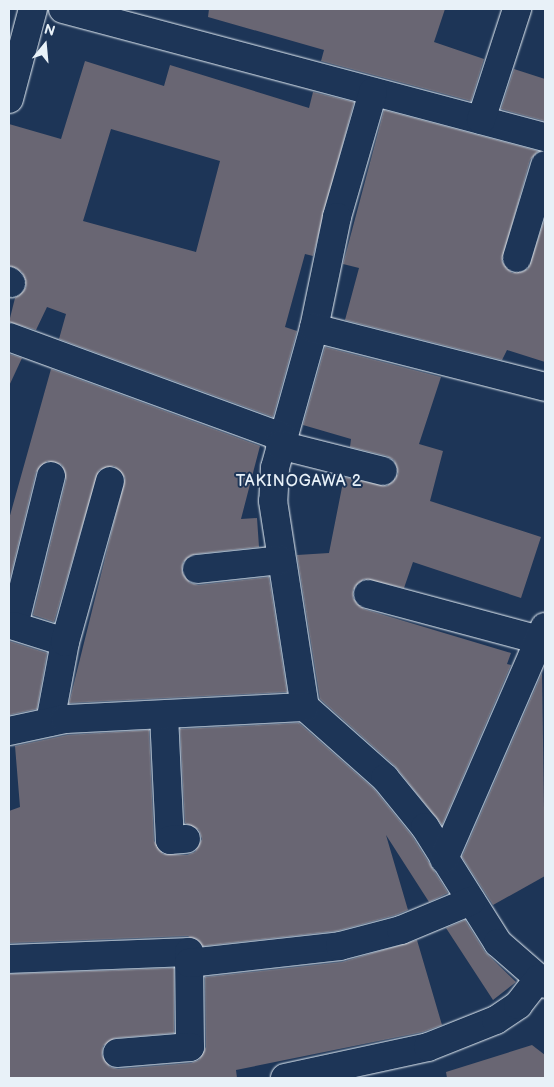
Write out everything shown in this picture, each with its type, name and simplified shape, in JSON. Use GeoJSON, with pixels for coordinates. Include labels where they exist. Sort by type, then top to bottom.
{"type":"FeatureCollection","features":[{"type":"Feature","properties":{"kind":"street"},"geometry":{"type":"LineString","coordinates":[[9,99],[33,9]]}},
{"type":"Feature","properties":{"kind":"street"},"geometry":{"type":"LineString","coordinates":[[63,9],[106,14],[373,92],[545,136]]}},
{"type":"Feature","properties":{"kind":"street"},"geometry":{"type":"LineString","coordinates":[[481,120],[516,9]]}},
{"type":"Feature","properties":{"kind":"street"},"geometry":{"type":"LineString","coordinates":[[285,1078],[428,1047],[496,1020],[518,1005],[542,981],[498,943],[444,859],[385,778],[305,707],[273,501],[281,441],[314,328],[337,217],[373,92]]}},
{"type":"Feature","properties":{"kind":"street"},"geometry":{"type":"LineString","coordinates":[[517,258],[545,166]]}},
{"type":"Feature","properties":{"kind":"street"},"geometry":{"type":"LineString","coordinates":[[314,328],[545,387]]}},
{"type":"Feature","properties":{"kind":"street"},"geometry":{"type":"LineString","coordinates":[[9,337],[281,441],[384,471]]}},
{"type":"Feature","properties":{"kind":"street"},"geometry":{"type":"LineString","coordinates":[[51,476],[14,626],[65,642]]}},
{"type":"Feature","properties":{"kind":"street"},"geometry":{"type":"LineString","coordinates":[[50,722],[65,642],[110,481]]}},
{"type":"Feature","properties":{"kind":"street"},"geometry":{"type":"LineString","coordinates":[[198,569],[281,560]]}},
{"type":"Feature","properties":{"kind":"street"},"geometry":{"type":"LineString","coordinates":[[368,594],[542,633],[444,859]]}},
{"type":"Feature","properties":{"kind":"street"},"geometry":{"type":"LineString","coordinates":[[9,731],[50,722],[305,707]]}},
{"type":"Feature","properties":{"kind":"street"},"geometry":{"type":"LineString","coordinates":[[164,715],[170,840],[186,839]]}},
{"type":"Feature","properties":{"kind":"street"},"geometry":{"type":"LineString","coordinates":[[189,963],[340,946],[401,930],[471,901]]}},
{"type":"Feature","properties":{"kind":"street"},"geometry":{"type":"LineString","coordinates":[[9,959],[189,952],[190,1047],[117,1053]]}},
{"type":"Feature","properties":{"kind":"building"},"geometry":{"type":"Polygon","coordinates":[[[209,9],[445,9],[434,42],[484,59],[471,101],[321,61],[324,50],[208,17],[209,9]]]}},
{"type":"Feature","properties":{"kind":"building"},"geometry":{"type":"Polygon","coordinates":[[[85,61],[164,86],[170,65],[309,108],[313,92],[354,102],[313,256],[305,254],[285,327],[297,331],[273,417],[59,339],[66,314],[47,307],[36,330],[9,322],[15,298],[26,287],[22,272],[9,266],[9,124],[61,139],[85,61]],[[111,129],[83,221],[196,252],[220,161],[111,129]]]}},
{"type":"Feature","properties":{"kind":"building"},"geometry":{"type":"Polygon","coordinates":[[[514,69],[545,79],[545,121],[501,109],[514,69]]]}},
{"type":"Feature","properties":{"kind":"building"},"geometry":{"type":"Polygon","coordinates":[[[384,110],[538,151],[530,160],[502,261],[512,273],[528,269],[545,218],[545,362],[507,350],[502,360],[345,320],[359,268],[343,264],[384,110]]]}},
{"type":"Feature","properties":{"kind":"building"},"geometry":{"type":"Polygon","coordinates":[[[325,347],[441,377],[419,444],[443,451],[430,501],[541,537],[521,598],[413,562],[404,588],[364,579],[353,590],[353,598],[364,609],[511,653],[507,664],[511,665],[442,825],[395,766],[320,699],[297,555],[329,553],[344,477],[387,486],[398,474],[394,460],[387,456],[350,447],[351,439],[303,425],[325,347]]]}},
{"type":"Feature","properties":{"kind":"building"},"geometry":{"type":"Polygon","coordinates":[[[9,354],[22,358],[9,386],[9,354]]]}},
{"type":"Feature","properties":{"kind":"building"},"geometry":{"type":"Polygon","coordinates":[[[51,369],[260,446],[241,519],[257,518],[259,547],[195,554],[183,562],[182,571],[190,583],[198,585],[269,577],[287,692],[69,703],[125,478],[114,466],[99,470],[54,622],[33,615],[66,480],[62,465],[47,461],[36,472],[9,582],[9,519],[51,369]]]}},
{"type":"Feature","properties":{"kind":"building"},"geometry":{"type":"Polygon","coordinates":[[[9,641],[47,653],[37,709],[9,715],[9,641]]]}},
{"type":"Feature","properties":{"kind":"building"},"geometry":{"type":"Polygon","coordinates":[[[542,673],[545,876],[493,905],[462,857],[542,673]]]}},
{"type":"Feature","properties":{"kind":"building"},"geometry":{"type":"Polygon","coordinates":[[[299,723],[374,789],[412,836],[448,893],[429,902],[386,835],[408,910],[396,915],[337,931],[203,946],[188,936],[9,943],[9,811],[20,807],[15,746],[67,735],[149,730],[154,841],[163,854],[187,855],[195,852],[202,839],[199,830],[185,823],[180,729],[299,723]]]}},
{"type":"Feature","properties":{"kind":"building"},"geometry":{"type":"Polygon","coordinates":[[[465,920],[485,952],[516,982],[493,1000],[446,928],[465,920]]]}},
{"type":"Feature","properties":{"kind":"building"},"geometry":{"type":"Polygon","coordinates":[[[417,940],[442,1025],[423,1032],[236,1070],[237,1078],[10,1078],[9,974],[174,968],[174,1033],[115,1038],[103,1046],[102,1055],[110,1067],[118,1069],[191,1063],[199,1060],[206,1047],[205,977],[342,962],[417,940]]]}},
{"type":"Feature","properties":{"kind":"building"},"geometry":{"type":"Polygon","coordinates":[[[532,1045],[545,1055],[545,1078],[447,1078],[446,1072],[532,1045]]]}},
{"type":"Feature","properties":{"kind":"district","name":"TAKINOGAWA 2"},"geometry":{"type":"Point","coordinates":[299,482]}}]}
